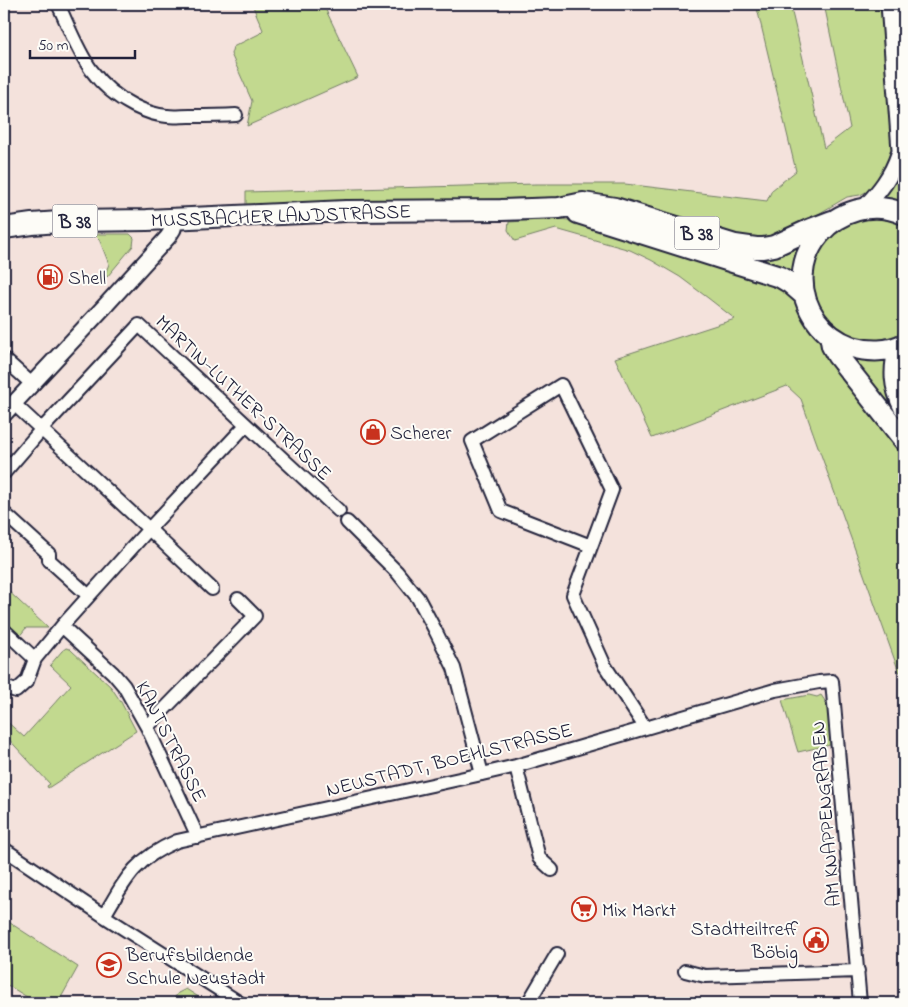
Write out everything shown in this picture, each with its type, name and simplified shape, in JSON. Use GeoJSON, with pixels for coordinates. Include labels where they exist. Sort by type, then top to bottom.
{"type":"FeatureCollection","features":[{"type":"Feature","properties":{"kind":"main road","name":"B 38"},"geometry":{"type":"LineString","coordinates":[[559,208],[583,204],[597,205],[639,215],[735,245],[756,248],[774,246],[832,221]]}},
{"type":"Feature","properties":{"kind":"main road","name":"MUSSBACHER LANDSTRASSE"},"geometry":{"type":"LineString","coordinates":[[4,228],[72,220],[346,211],[559,208]]}},
{"type":"Feature","properties":{"kind":"main road","name":"B 38"},"geometry":{"type":"LineString","coordinates":[[559,208],[780,277],[805,296]]}},
{"type":"Feature","properties":{"kind":"main road"},"geometry":{"type":"LineString","coordinates":[[902,345],[884,350],[863,350],[849,346],[830,335],[815,318],[805,296],[803,273],[809,251],[821,232],[832,221],[847,213],[863,208],[888,209],[904,214]]}},
{"type":"Feature","properties":{"kind":"main road"},"geometry":{"type":"LineString","coordinates":[[830,335],[836,355],[904,440]]}},
{"type":"Feature","properties":{"kind":"main road"},"geometry":{"type":"LineString","coordinates":[[902,345],[896,357],[895,375],[896,388],[904,407]]}},
{"type":"Feature","properties":{"kind":"street"},"geometry":{"type":"LineString","coordinates":[[58,4],[85,60],[98,80],[127,103],[147,111],[168,116],[236,115]]}},
{"type":"Feature","properties":{"kind":"street"},"geometry":{"type":"LineString","coordinates":[[889,4],[900,150],[904,175]]}},
{"type":"Feature","properties":{"kind":"street"},"geometry":{"type":"LineString","coordinates":[[863,208],[888,180],[900,150]]}},
{"type":"Feature","properties":{"kind":"street"},"geometry":{"type":"LineString","coordinates":[[175,218],[173,229],[168,237],[9,409],[41,430],[212,589]]}},
{"type":"Feature","properties":{"kind":"street","name":"MARTIN-LUTHER-STRASSE"},"geometry":{"type":"LineString","coordinates":[[4,473],[41,430],[139,325],[339,511]]}},
{"type":"Feature","properties":{"kind":"street"},"geometry":{"type":"LineString","coordinates":[[4,359],[32,384]]}},
{"type":"Feature","properties":{"kind":"street"},"geometry":{"type":"LineString","coordinates":[[591,546],[501,512],[472,441],[561,385],[612,490],[573,596],[605,666],[645,727]]}},
{"type":"Feature","properties":{"kind":"street"},"geometry":{"type":"LineString","coordinates":[[4,687],[16,691],[27,680],[35,659],[62,626],[246,425]]}},
{"type":"Feature","properties":{"kind":"street"},"geometry":{"type":"LineString","coordinates":[[4,513],[49,554],[49,560],[88,596]]}},
{"type":"Feature","properties":{"kind":"street"},"geometry":{"type":"LineString","coordinates":[[347,522],[397,572],[418,598],[454,668],[482,774]]}},
{"type":"Feature","properties":{"kind":"street"},"geometry":{"type":"LineString","coordinates":[[147,726],[255,616],[238,599]]}},
{"type":"Feature","properties":{"kind":"street","name":"KANTSTRASSE"},"geometry":{"type":"LineString","coordinates":[[62,626],[113,673],[124,686],[147,726],[198,837]]}},
{"type":"Feature","properties":{"kind":"street"},"geometry":{"type":"LineString","coordinates":[[4,630],[35,659]]}},
{"type":"Feature","properties":{"kind":"street","name":"NEUSTADT, BOEHLSTRASSE"},"geometry":{"type":"LineString","coordinates":[[104,916],[126,879],[138,865],[163,847],[177,841],[516,766],[776,690],[832,681]]}},
{"type":"Feature","properties":{"kind":"street","name":"AM KNAPPENGRABEN"},"geometry":{"type":"LineString","coordinates":[[832,681],[860,1003]]}},
{"type":"Feature","properties":{"kind":"street"},"geometry":{"type":"LineString","coordinates":[[516,766],[539,858],[552,870]]}},
{"type":"Feature","properties":{"kind":"street"},"geometry":{"type":"LineString","coordinates":[[4,849],[240,1003]]}},
{"type":"Feature","properties":{"kind":"street"},"geometry":{"type":"LineString","coordinates":[[528,1003],[557,954]]}},
{"type":"Feature","properties":{"kind":"street"},"geometry":{"type":"LineString","coordinates":[[685,971],[705,976],[858,972]]}},
{"type":"Feature","properties":{"kind":"green space"},"geometry":{"type":"Polygon","coordinates":[[[252,4],[323,4],[358,77],[247,126],[252,101],[231,54],[233,47],[259,34],[263,30],[252,4]]]}},
{"type":"Feature","properties":{"kind":"green space"},"geometry":{"type":"Polygon","coordinates":[[[756,4],[790,4],[824,148],[850,128],[824,4],[883,4],[893,134],[892,160],[872,189],[860,195],[847,197],[781,236],[771,244],[586,200],[522,198],[323,206],[246,207],[246,192],[536,184],[625,184],[767,201],[772,190],[796,171],[756,4]]]}},
{"type":"Feature","properties":{"kind":"green space"},"geometry":{"type":"Polygon","coordinates":[[[897,4],[904,4],[904,97],[898,10],[897,4]]]}},
{"type":"Feature","properties":{"kind":"green space"},"geometry":{"type":"Polygon","coordinates":[[[896,174],[902,176],[904,205],[882,197],[896,174]]]}},
{"type":"Feature","properties":{"kind":"green space"},"geometry":{"type":"Polygon","coordinates":[[[862,217],[884,217],[904,225],[904,332],[879,339],[863,339],[849,334],[836,326],[826,316],[814,291],[814,263],[824,241],[838,228],[862,217]]]}},
{"type":"Feature","properties":{"kind":"green space"},"geometry":{"type":"Polygon","coordinates":[[[558,219],[579,221],[789,286],[816,334],[904,445],[904,671],[899,672],[801,399],[787,386],[652,438],[615,358],[735,319],[680,277],[630,250],[556,229],[515,241],[508,230],[509,222],[558,219]]]}},
{"type":"Feature","properties":{"kind":"green space"},"geometry":{"type":"Polygon","coordinates":[[[94,234],[130,234],[134,238],[133,246],[107,277],[105,274],[109,264],[99,239],[94,234]]]}},
{"type":"Feature","properties":{"kind":"green space"},"geometry":{"type":"Polygon","coordinates":[[[793,247],[797,249],[797,254],[793,274],[766,268],[749,256],[793,247]]]}},
{"type":"Feature","properties":{"kind":"green space"},"geometry":{"type":"Polygon","coordinates":[[[856,358],[872,360],[892,359],[892,394],[904,419],[904,432],[852,360],[856,358]]]}},
{"type":"Feature","properties":{"kind":"green space"},"geometry":{"type":"Polygon","coordinates":[[[4,587],[48,628],[26,628],[18,638],[4,625],[4,587]]]}},
{"type":"Feature","properties":{"kind":"green space"},"geometry":{"type":"Polygon","coordinates":[[[66,648],[70,649],[111,687],[136,731],[48,788],[47,786],[50,784],[4,734],[4,719],[24,737],[71,685],[50,665],[66,648]]]}},
{"type":"Feature","properties":{"kind":"green space"},"geometry":{"type":"Polygon","coordinates":[[[809,695],[817,697],[821,695],[824,700],[829,719],[830,745],[798,752],[782,700],[809,695]]]}},
{"type":"Feature","properties":{"kind":"green space"},"geometry":{"type":"Polygon","coordinates":[[[4,919],[78,967],[58,1003],[37,1003],[4,983],[4,919]]]}},
{"type":"Feature","properties":{"kind":"green space"},"geometry":{"type":"Polygon","coordinates":[[[186,989],[208,1003],[171,1003],[178,993],[186,989]]]}},
{"type":"Feature","properties":{"kind":"place","name":"Shell"},"geometry":{"type":"Point","coordinates":[50,277]}},
{"type":"Feature","properties":{"kind":"place","name":"Scherer"},"geometry":{"type":"Point","coordinates":[373,432]}},
{"type":"Feature","properties":{"kind":"place","name":"Mix Markt"},"geometry":{"type":"Point","coordinates":[584,909]}},
{"type":"Feature","properties":{"kind":"place","name":"Stadtteiltreff Böbig"},"geometry":{"type":"Point","coordinates":[816,940]}},
{"type":"Feature","properties":{"kind":"place","name":"Berufsbildende Schule Neustadt"},"geometry":{"type":"Point","coordinates":[109,965]}}]}
